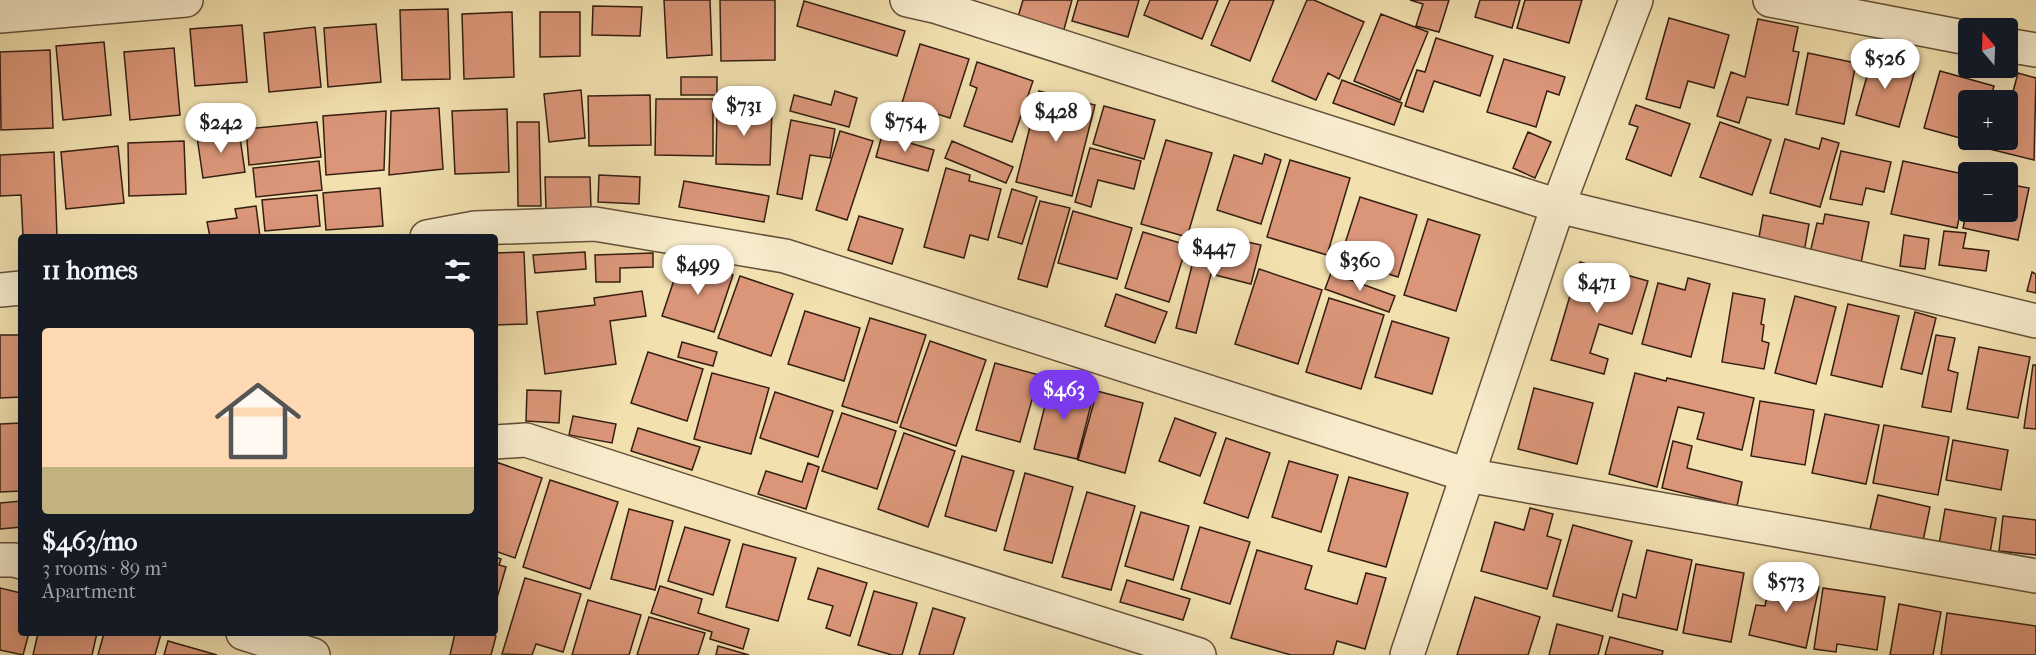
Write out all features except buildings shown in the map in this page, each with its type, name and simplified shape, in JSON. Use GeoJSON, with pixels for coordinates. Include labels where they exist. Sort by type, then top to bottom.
{"type":"FeatureCollection","features":[{"type":"Feature","properties":{"kind":"street"},"geometry":{"type":"LineString","coordinates":[[0,16],[186,0]]}},
{"type":"Feature","properties":{"kind":"street"},"geometry":{"type":"LineString","coordinates":[[907,0],[938,7],[1558,206],[2036,321]]}},
{"type":"Feature","properties":{"kind":"street"},"geometry":{"type":"LineString","coordinates":[[1407,655],[1558,206],[1636,0]]}},
{"type":"Feature","properties":{"kind":"street"},"geometry":{"type":"LineString","coordinates":[[1770,0],[1958,36]]}},
{"type":"Feature","properties":{"kind":"street"},"geometry":{"type":"LineString","coordinates":[[2018,47],[2036,50]]}},
{"type":"Feature","properties":{"kind":"street"},"geometry":{"type":"LineString","coordinates":[[443,234],[475,228],[595,224],[785,256],[1467,475],[2036,576]]}},
{"type":"Feature","properties":{"kind":"street"},"geometry":{"type":"LineString","coordinates":[[0,290],[18,288]]}},
{"type":"Feature","properties":{"kind":"street"},"geometry":{"type":"LineString","coordinates":[[498,442],[526,440],[1199,655]]}},
{"type":"Feature","properties":{"kind":"street"},"geometry":{"type":"LineString","coordinates":[[253,636],[313,655]]}}]}
